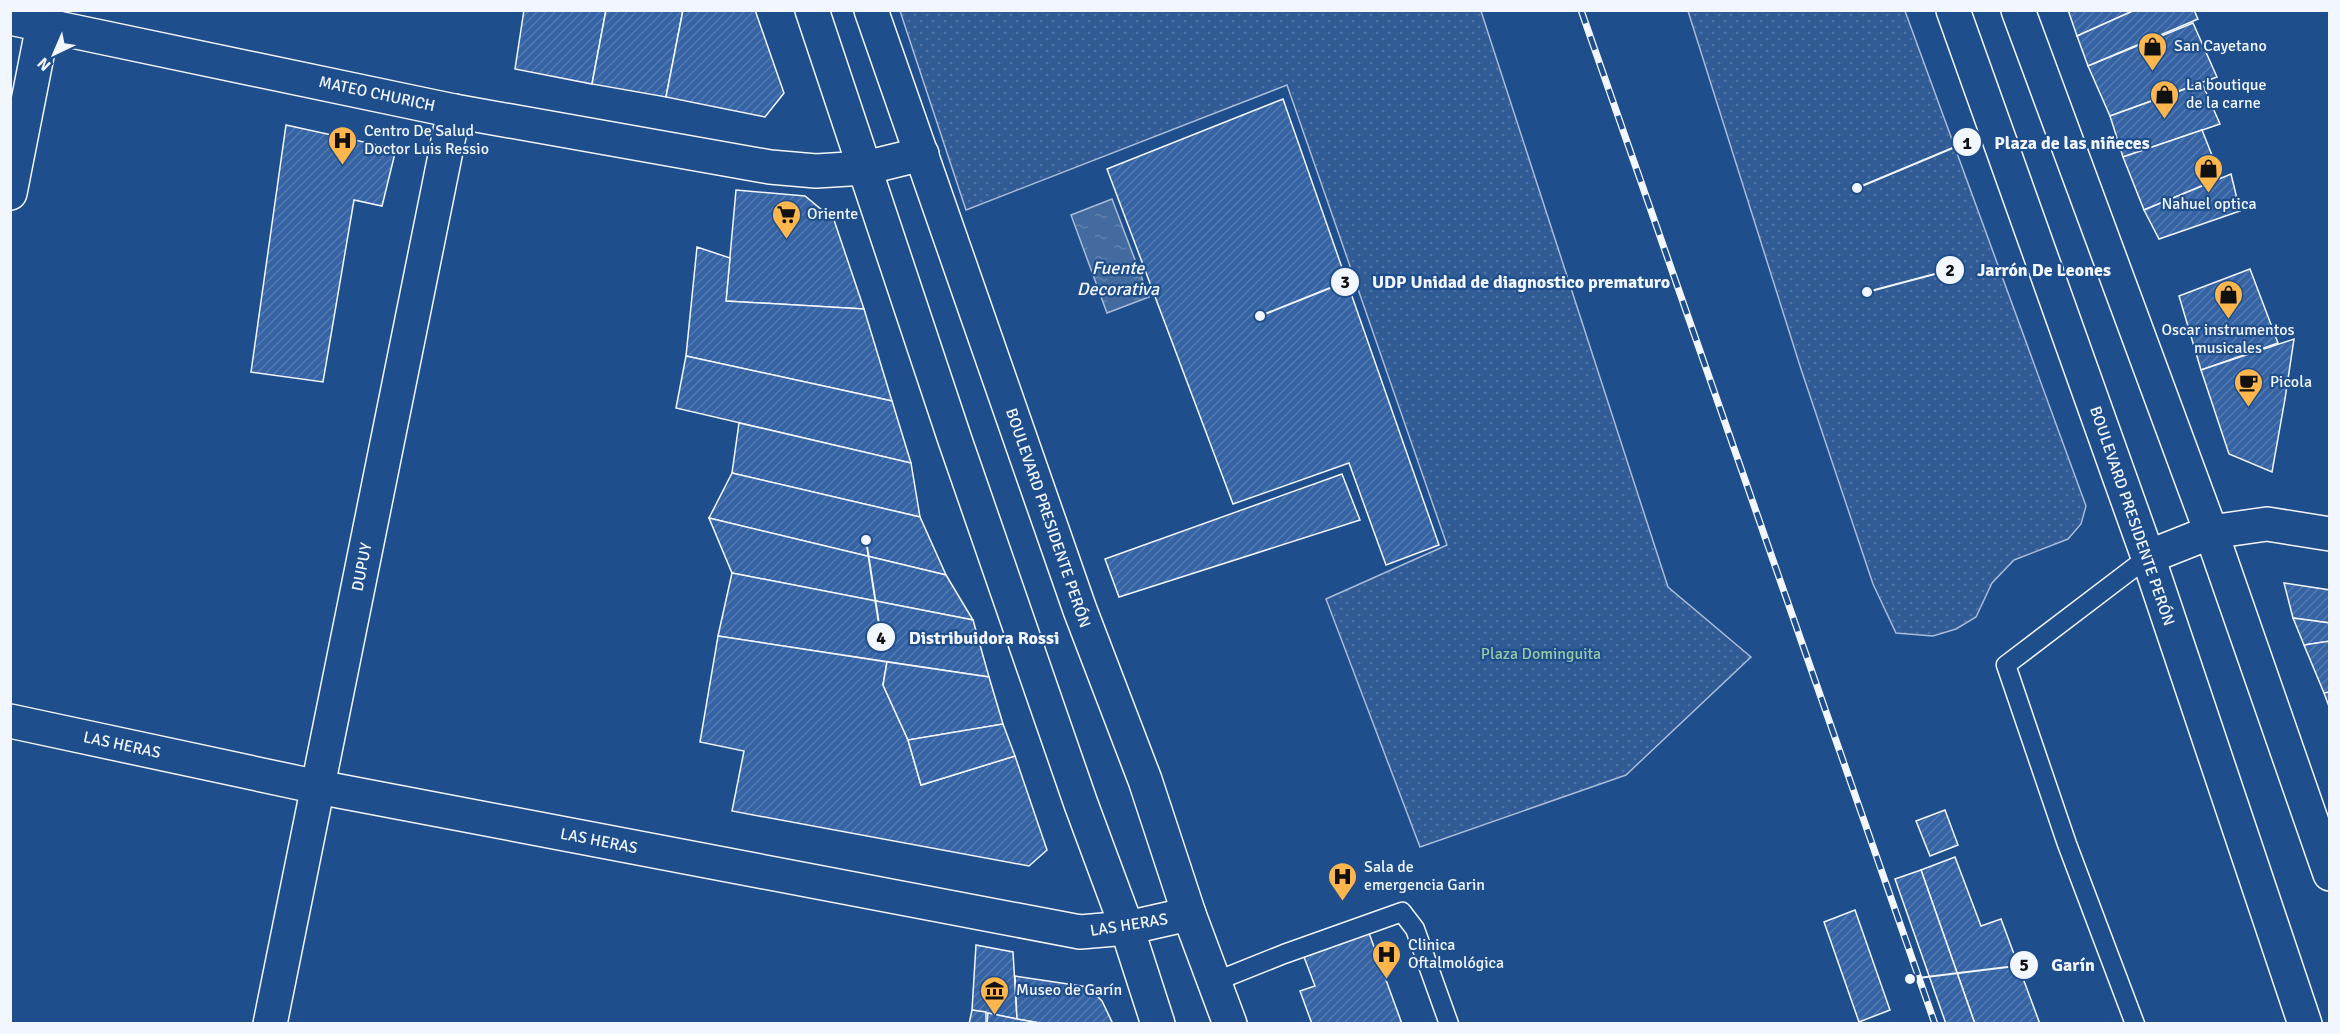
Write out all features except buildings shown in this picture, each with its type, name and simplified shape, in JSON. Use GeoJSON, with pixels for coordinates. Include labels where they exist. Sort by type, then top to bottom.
{"type":"FeatureCollection","features":[{"type":"Feature","properties":{"kind":"street"},"geometry":{"type":"LineString","coordinates":[[812,10],[958,451],[1077,793],[1127,928],[1158,1023]]}},
{"type":"Feature","properties":{"kind":"street","name":"BOULEVARD PRESIDENTE PERÓN"},"geometry":{"type":"LineString","coordinates":[[871,10],[1080,610],[1145,780],[1189,914],[1230,1023]]}},
{"type":"Feature","properties":{"kind":"street","name":"BOULEVARD PRESIDENTE PERÓN"},"geometry":{"type":"LineString","coordinates":[[1953,10],[2148,557],[2305,1023]]}},
{"type":"Feature","properties":{"kind":"street"},"geometry":{"type":"LineString","coordinates":[[2018,10],[2211,532],[2330,874]]}},
{"type":"Feature","properties":{"kind":"street"},"geometry":{"type":"LineString","coordinates":[[10,193],[45,17]]}},
{"type":"Feature","properties":{"kind":"street","name":"MATEO CHURICH"},"geometry":{"type":"LineString","coordinates":[[10,18],[45,17],[454,111],[770,167],[816,171],[865,168],[922,154]]}},
{"type":"Feature","properties":{"kind":"street","name":"DUPUY"},"geometry":{"type":"LineString","coordinates":[[270,1023],[454,111]]}},
{"type":"Feature","properties":{"kind":"street"},"geometry":{"type":"LineString","coordinates":[[2148,557],[2211,532],[2267,524],[2330,534]]}},
{"type":"Feature","properties":{"kind":"street","name":"LAS HERAS"},"geometry":{"type":"LineString","coordinates":[[10,721],[318,787],[1080,933],[1127,928],[1189,914]]}},
{"type":"Feature","properties":{"kind":"lane"},"geometry":{"type":"LineString","coordinates":[[2135,1023],[2067,844],[2006,665],[2148,557]]}},
{"type":"Feature","properties":{"kind":"lane"},"geometry":{"type":"LineString","coordinates":[[1214,982],[1284,954],[1402,912],[1415,929],[1449,1023]]}},
{"type":"Feature","properties":{"kind":"green space","name":"Plaza Dominguita"},"geometry":{"type":"Polygon","coordinates":[[[900,11],[1481,11],[1668,587],[1751,657],[1626,775],[1420,847],[1326,599],[1447,545],[1287,85],[966,210],[900,11]]]}},
{"type":"Feature","properties":{"kind":"green space"},"geometry":{"type":"Polygon","coordinates":[[[1688,11],[1905,11],[2086,506],[2081,524],[2068,539],[2014,560],[1992,583],[1976,617],[1956,629],[1933,636],[1896,633],[1873,584],[1800,366],[1688,11]]]}},
{"type":"Feature","properties":{"kind":"water","name":"Fuente Decorativa"},"geometry":{"type":"Polygon","coordinates":[[[1112,199],[1149,297],[1107,313],[1071,215],[1112,199]]]}},
{"type":"Feature","properties":{"kind":"railway"},"geometry":{"type":"LineString","coordinates":[[1581,10],[1935,1024]]}},
{"type":"Feature","properties":{"kind":"place","name":"San Cayetano"},"geometry":{"type":"Point","coordinates":[2153,72]}},
{"type":"Feature","properties":{"kind":"place","name":"La boutique de la carne"},"geometry":{"type":"Point","coordinates":[2165,120]}},
{"type":"Feature","properties":{"kind":"place","name":"Centro De Salud Doctor Luis Ressio"},"geometry":{"type":"Point","coordinates":[343,166]}},
{"type":"Feature","properties":{"kind":"place","name":"Plaza de las niñeces"},"geometry":{"type":"Point","coordinates":[1857,188]}},
{"type":"Feature","properties":{"kind":"place","name":"Nahuel optica"},"geometry":{"type":"Point","coordinates":[2209,194]}},
{"type":"Feature","properties":{"kind":"place","name":"Oriente"},"geometry":{"type":"Point","coordinates":[786,240]}},
{"type":"Feature","properties":{"kind":"place","name":"Jarrón De Leones"},"geometry":{"type":"Point","coordinates":[1867,292]}},
{"type":"Feature","properties":{"kind":"place","name":"UDP Unidad de diagnostico prematuro"},"geometry":{"type":"Point","coordinates":[1260,316]}},
{"type":"Feature","properties":{"kind":"place","name":"Oscar instrumentos musicales"},"geometry":{"type":"Point","coordinates":[2228,320]}},
{"type":"Feature","properties":{"kind":"place","name":"Picola"},"geometry":{"type":"Point","coordinates":[2249,408]}},
{"type":"Feature","properties":{"kind":"place","name":"Distribuidora Rossi"},"geometry":{"type":"Point","coordinates":[866,540]}},
{"type":"Feature","properties":{"kind":"place","name":"Sala de emergencia Garin"},"geometry":{"type":"Point","coordinates":[1343,902]}},
{"type":"Feature","properties":{"kind":"place","name":"Garín"},"geometry":{"type":"Point","coordinates":[1910,979]}},
{"type":"Feature","properties":{"kind":"place","name":"Clinica Oftalmológica"},"geometry":{"type":"Point","coordinates":[1387,980]}},
{"type":"Feature","properties":{"kind":"place","name":"Museo de Garín"},"geometry":{"type":"Point","coordinates":[995,1016]}}]}
